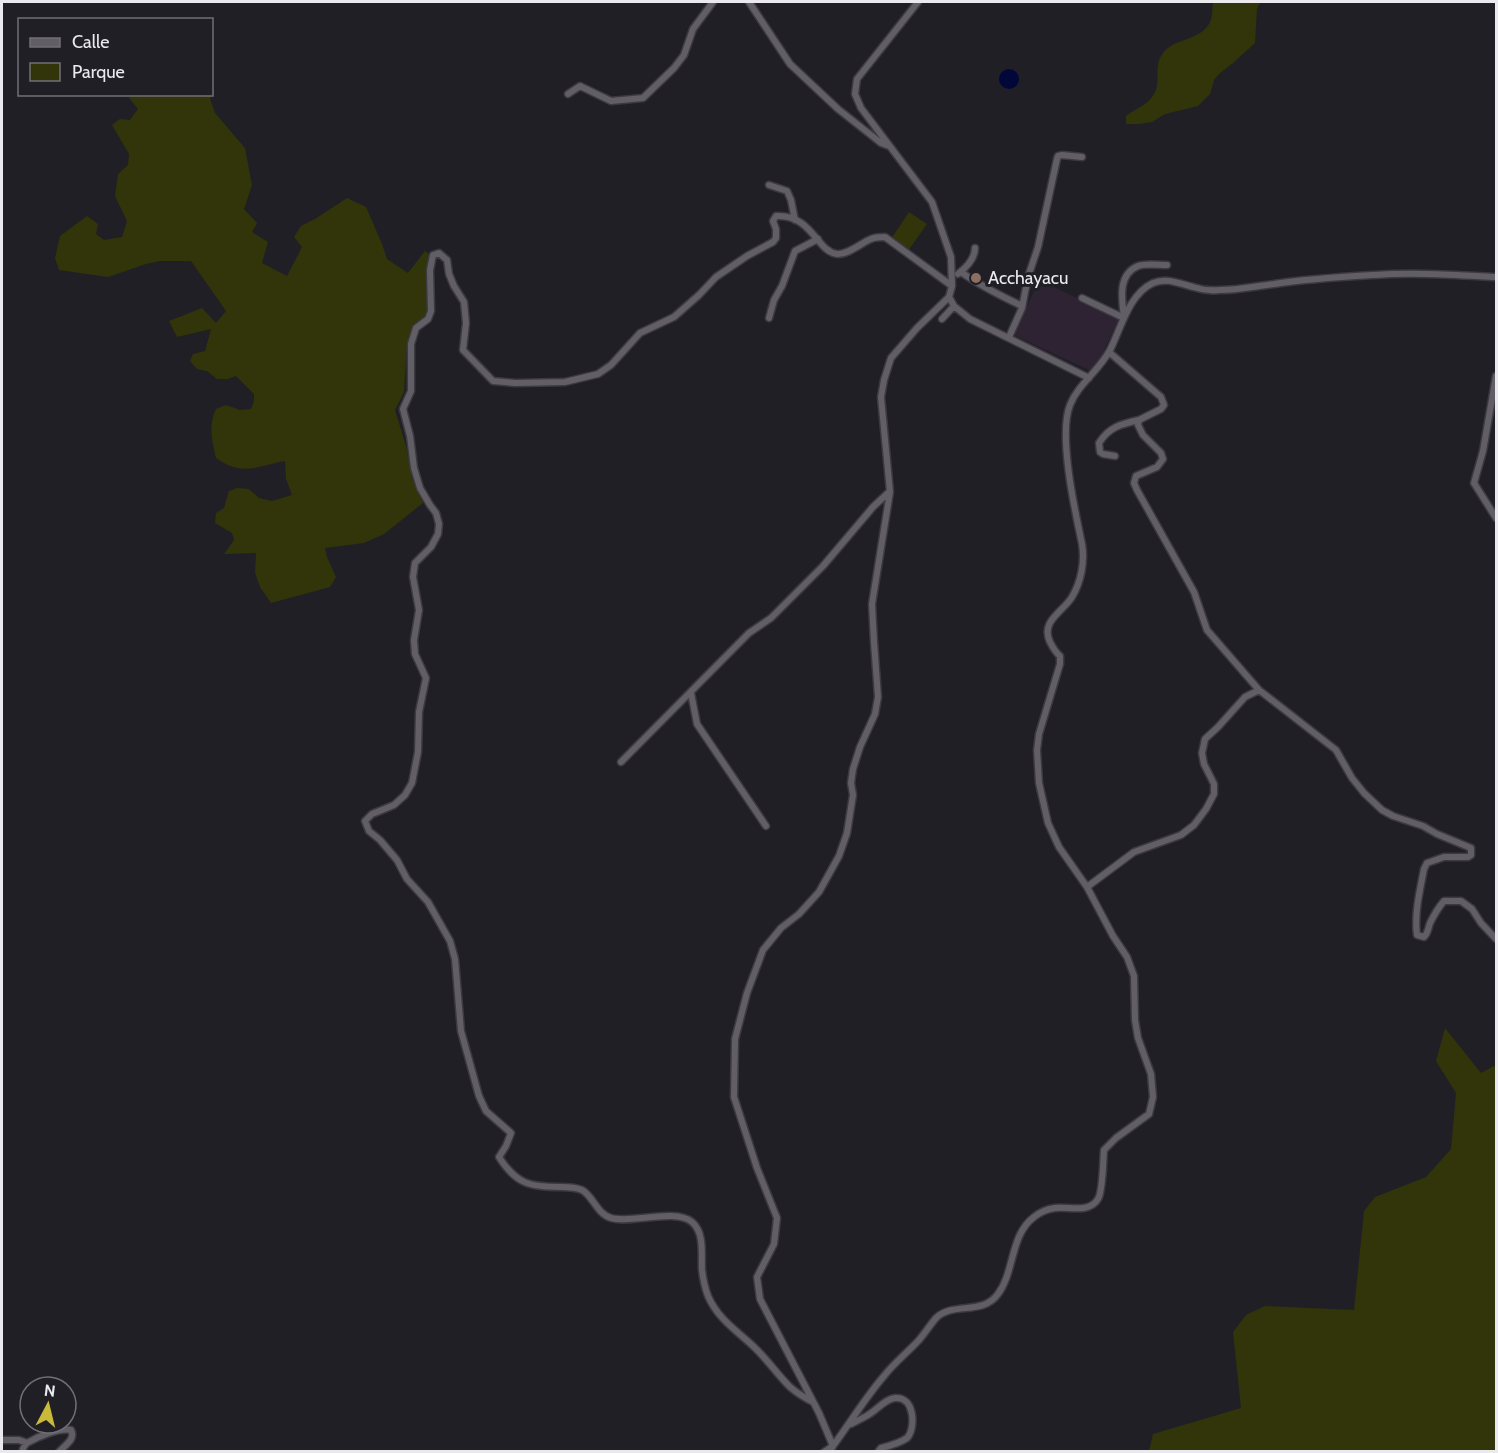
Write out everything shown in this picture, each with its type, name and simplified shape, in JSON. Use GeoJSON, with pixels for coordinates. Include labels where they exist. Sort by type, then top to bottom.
{"type":"FeatureCollection","features":[{"type":"Feature","properties":{"kind":"street"},"geometry":{"type":"LineString","coordinates":[[568,94],[580,86],[611,101],[643,98],[684,55],[693,29],[713,2]]}},
{"type":"Feature","properties":{"kind":"street"},"geometry":{"type":"LineString","coordinates":[[749,2],[790,64],[838,109],[881,143],[892,148]]}},
{"type":"Feature","properties":{"kind":"street"},"geometry":{"type":"LineString","coordinates":[[831,1449],[819,1413],[760,1299],[757,1277],[774,1244],[777,1218],[757,1168],[734,1098],[735,1039],[747,993],[763,950],[781,928],[799,914],[819,891],[839,856],[847,833],[853,795],[851,783],[853,769],[875,714],[878,697],[872,604],[890,492],[881,398],[884,380],[891,358],[916,328],[949,297],[952,286],[951,257],[932,202],[861,108],[855,94],[857,79],[918,2]]}},
{"type":"Feature","properties":{"kind":"street"},"geometry":{"type":"LineString","coordinates":[[1009,337],[1022,308],[1058,156],[1082,157]]}},
{"type":"Feature","properties":{"kind":"street"},"geometry":{"type":"LineString","coordinates":[[769,185],[787,191],[795,220]]}},
{"type":"Feature","properties":{"kind":"street"},"geometry":{"type":"LineString","coordinates":[[813,1402],[790,1387],[716,1311],[704,1285],[700,1235],[693,1223],[681,1218],[657,1216],[610,1218],[597,1208],[584,1191],[572,1187],[530,1185],[508,1171],[499,1157],[511,1133],[486,1111],[479,1096],[461,1031],[455,959],[450,941],[428,902],[407,879],[397,860],[369,831],[365,821],[372,814],[394,805],[405,795],[412,783],[416,768],[419,711],[426,678],[415,654],[414,640],[419,610],[413,577],[415,563],[431,547],[438,534],[439,524],[436,513],[420,488],[403,409],[411,391],[411,344],[416,328],[428,319],[431,310],[430,270],[433,255],[439,253],[447,260],[449,274],[464,302],[466,323],[463,350],[493,381],[566,382],[598,374],[611,365],[640,333],[674,317],[716,278],[747,256],[773,242],[776,238],[773,221],[776,216],[788,216],[806,226],[828,252],[836,254],[845,254],[874,237],[885,237],[952,286]]}},
{"type":"Feature","properties":{"kind":"street"},"geometry":{"type":"LineString","coordinates":[[769,318],[774,300],[785,279],[795,251],[818,239]]}},
{"type":"Feature","properties":{"kind":"street"},"geometry":{"type":"LineString","coordinates":[[953,277],[969,264],[975,248]]}},
{"type":"Feature","properties":{"kind":"street"},"geometry":{"type":"LineString","coordinates":[[1124,318],[1122,290],[1128,273],[1139,266],[1167,265]]}},
{"type":"Feature","properties":{"kind":"street"},"geometry":{"type":"LineString","coordinates":[[961,272],[1000,296],[1020,305]]}},
{"type":"Feature","properties":{"kind":"street"},"geometry":{"type":"LineString","coordinates":[[824,1452],[831,1449],[884,1376],[919,1340],[937,1317],[951,1309],[985,1305],[997,1296],[1004,1285],[1020,1235],[1026,1224],[1045,1210],[1081,1209],[1091,1206],[1098,1200],[1104,1150],[1116,1138],[1149,1114],[1153,1097],[1151,1074],[1138,1038],[1135,1020],[1134,976],[1127,957],[1087,887],[1059,847],[1048,823],[1039,783],[1037,750],[1039,734],[1060,664],[1060,656],[1048,638],[1047,629],[1049,622],[1072,598],[1079,582],[1082,566],[1083,549],[1071,486],[1065,435],[1069,406],[1079,390],[1100,367],[1136,297],[1155,282],[1173,280],[1207,290],[1221,290],[1376,274],[1497,278]]}},
{"type":"Feature","properties":{"kind":"street"},"geometry":{"type":"LineString","coordinates":[[949,297],[954,306],[970,318],[1089,378]]}},
{"type":"Feature","properties":{"kind":"street"},"geometry":{"type":"LineString","coordinates":[[1082,298],[1124,318]]}},
{"type":"Feature","properties":{"kind":"street"},"geometry":{"type":"LineString","coordinates":[[942,319],[954,306]]}},
{"type":"Feature","properties":{"kind":"street"},"geometry":{"type":"LineString","coordinates":[[1109,352],[1161,397],[1164,405],[1161,409],[1139,420],[1116,427],[1105,434],[1099,443],[1100,452],[1115,456]]}},
{"type":"Feature","properties":{"kind":"street"},"geometry":{"type":"LineString","coordinates":[[1497,376],[1483,451],[1474,483],[1497,518]]}},
{"type":"Feature","properties":{"kind":"street"},"geometry":{"type":"LineString","coordinates":[[1139,420],[1138,425],[1143,435],[1161,453],[1163,459],[1157,467],[1136,476],[1134,483],[1194,592],[1208,630],[1259,690],[1336,750],[1358,785],[1382,810],[1471,848],[1471,855],[1468,857],[1438,858],[1427,864],[1424,869],[1418,906],[1416,925],[1418,935],[1424,937],[1427,934],[1436,911],[1444,901],[1461,901],[1472,909],[1481,923],[1497,939]]}},
{"type":"Feature","properties":{"kind":"street"},"geometry":{"type":"LineString","coordinates":[[621,762],[748,633],[771,618],[822,566],[873,507],[890,492]]}},
{"type":"Feature","properties":{"kind":"street"},"geometry":{"type":"LineString","coordinates":[[1087,887],[1134,852],[1181,835],[1194,825],[1214,794],[1214,784],[1204,764],[1202,753],[1205,739],[1245,697],[1259,690]]}},
{"type":"Feature","properties":{"kind":"street"},"geometry":{"type":"LineString","coordinates":[[691,693],[697,724],[766,826]]}},
{"type":"Feature","properties":{"kind":"street"},"geometry":{"type":"LineString","coordinates":[[848,1425],[891,1399],[905,1400],[912,1409],[909,1435],[906,1439],[881,1448],[878,1452]]}},
{"type":"Feature","properties":{"kind":"street"},"geometry":{"type":"LineString","coordinates":[[22,1452],[27,1443],[64,1428],[71,1430],[72,1439],[59,1452]]}},
{"type":"Feature","properties":{"kind":"street"},"geometry":{"type":"LineString","coordinates":[[2,1440],[19,1440],[27,1443]]}},
{"type":"Feature","properties":{"kind":"shaded area"},"geometry":{"type":"Polygon","coordinates":[[[1009,69],[1016,72],[1019,79],[1016,86],[1009,89],[1002,86],[999,79],[1002,72],[1009,69]]]}},
{"type":"Feature","properties":{"kind":"shaded area"},"geometry":{"type":"Polygon","coordinates":[[[1039,280],[1119,318],[1096,368],[1089,370],[1014,335],[1039,280]]]}},
{"type":"Feature","properties":{"kind":"green space"},"geometry":{"type":"Polygon","coordinates":[[[1213,2],[1261,2],[1257,8],[1255,43],[1219,74],[1214,80],[1210,94],[1198,106],[1165,114],[1152,122],[1126,124],[1126,116],[1147,103],[1155,92],[1158,64],[1163,53],[1173,45],[1205,30],[1211,19],[1213,2]]]}},
{"type":"Feature","properties":{"kind":"green space"},"geometry":{"type":"Polygon","coordinates":[[[131,96],[212,96],[210,99],[215,113],[245,148],[252,185],[244,209],[257,223],[252,232],[268,242],[262,263],[287,276],[302,247],[294,237],[301,226],[347,198],[366,207],[387,259],[408,273],[425,251],[432,257],[431,309],[428,318],[411,333],[407,344],[404,392],[395,410],[406,446],[413,481],[423,503],[384,534],[364,543],[325,548],[336,577],[330,587],[271,603],[260,587],[255,573],[256,553],[224,554],[234,540],[232,533],[215,523],[216,513],[224,508],[229,491],[237,488],[249,489],[259,498],[272,501],[292,495],[286,479],[285,461],[242,469],[216,458],[211,427],[216,409],[226,405],[240,410],[251,409],[254,394],[236,376],[217,379],[207,371],[197,369],[190,361],[193,354],[205,351],[211,329],[177,337],[169,321],[202,308],[216,323],[226,311],[191,261],[160,261],[108,277],[59,270],[55,258],[60,236],[87,216],[98,224],[96,234],[104,240],[122,237],[127,221],[115,196],[118,174],[128,165],[129,154],[112,125],[120,119],[130,120],[138,109],[129,98],[131,96]]]}},
{"type":"Feature","properties":{"kind":"green space"},"geometry":{"type":"Polygon","coordinates":[[[909,212],[927,224],[908,251],[891,239],[909,212]]]}},
{"type":"Feature","properties":{"kind":"green space"},"geometry":{"type":"Polygon","coordinates":[[[1445,1028],[1481,1073],[1496,1065],[1496,1451],[1149,1451],[1153,1434],[1241,1408],[1233,1332],[1246,1315],[1265,1306],[1354,1310],[1364,1211],[1375,1197],[1426,1177],[1451,1149],[1456,1093],[1436,1061],[1445,1028]]]}},
{"type":"Feature","properties":{"kind":"place","name":"Acchayacu"},"geometry":{"type":"Point","coordinates":[976,278]}}]}
